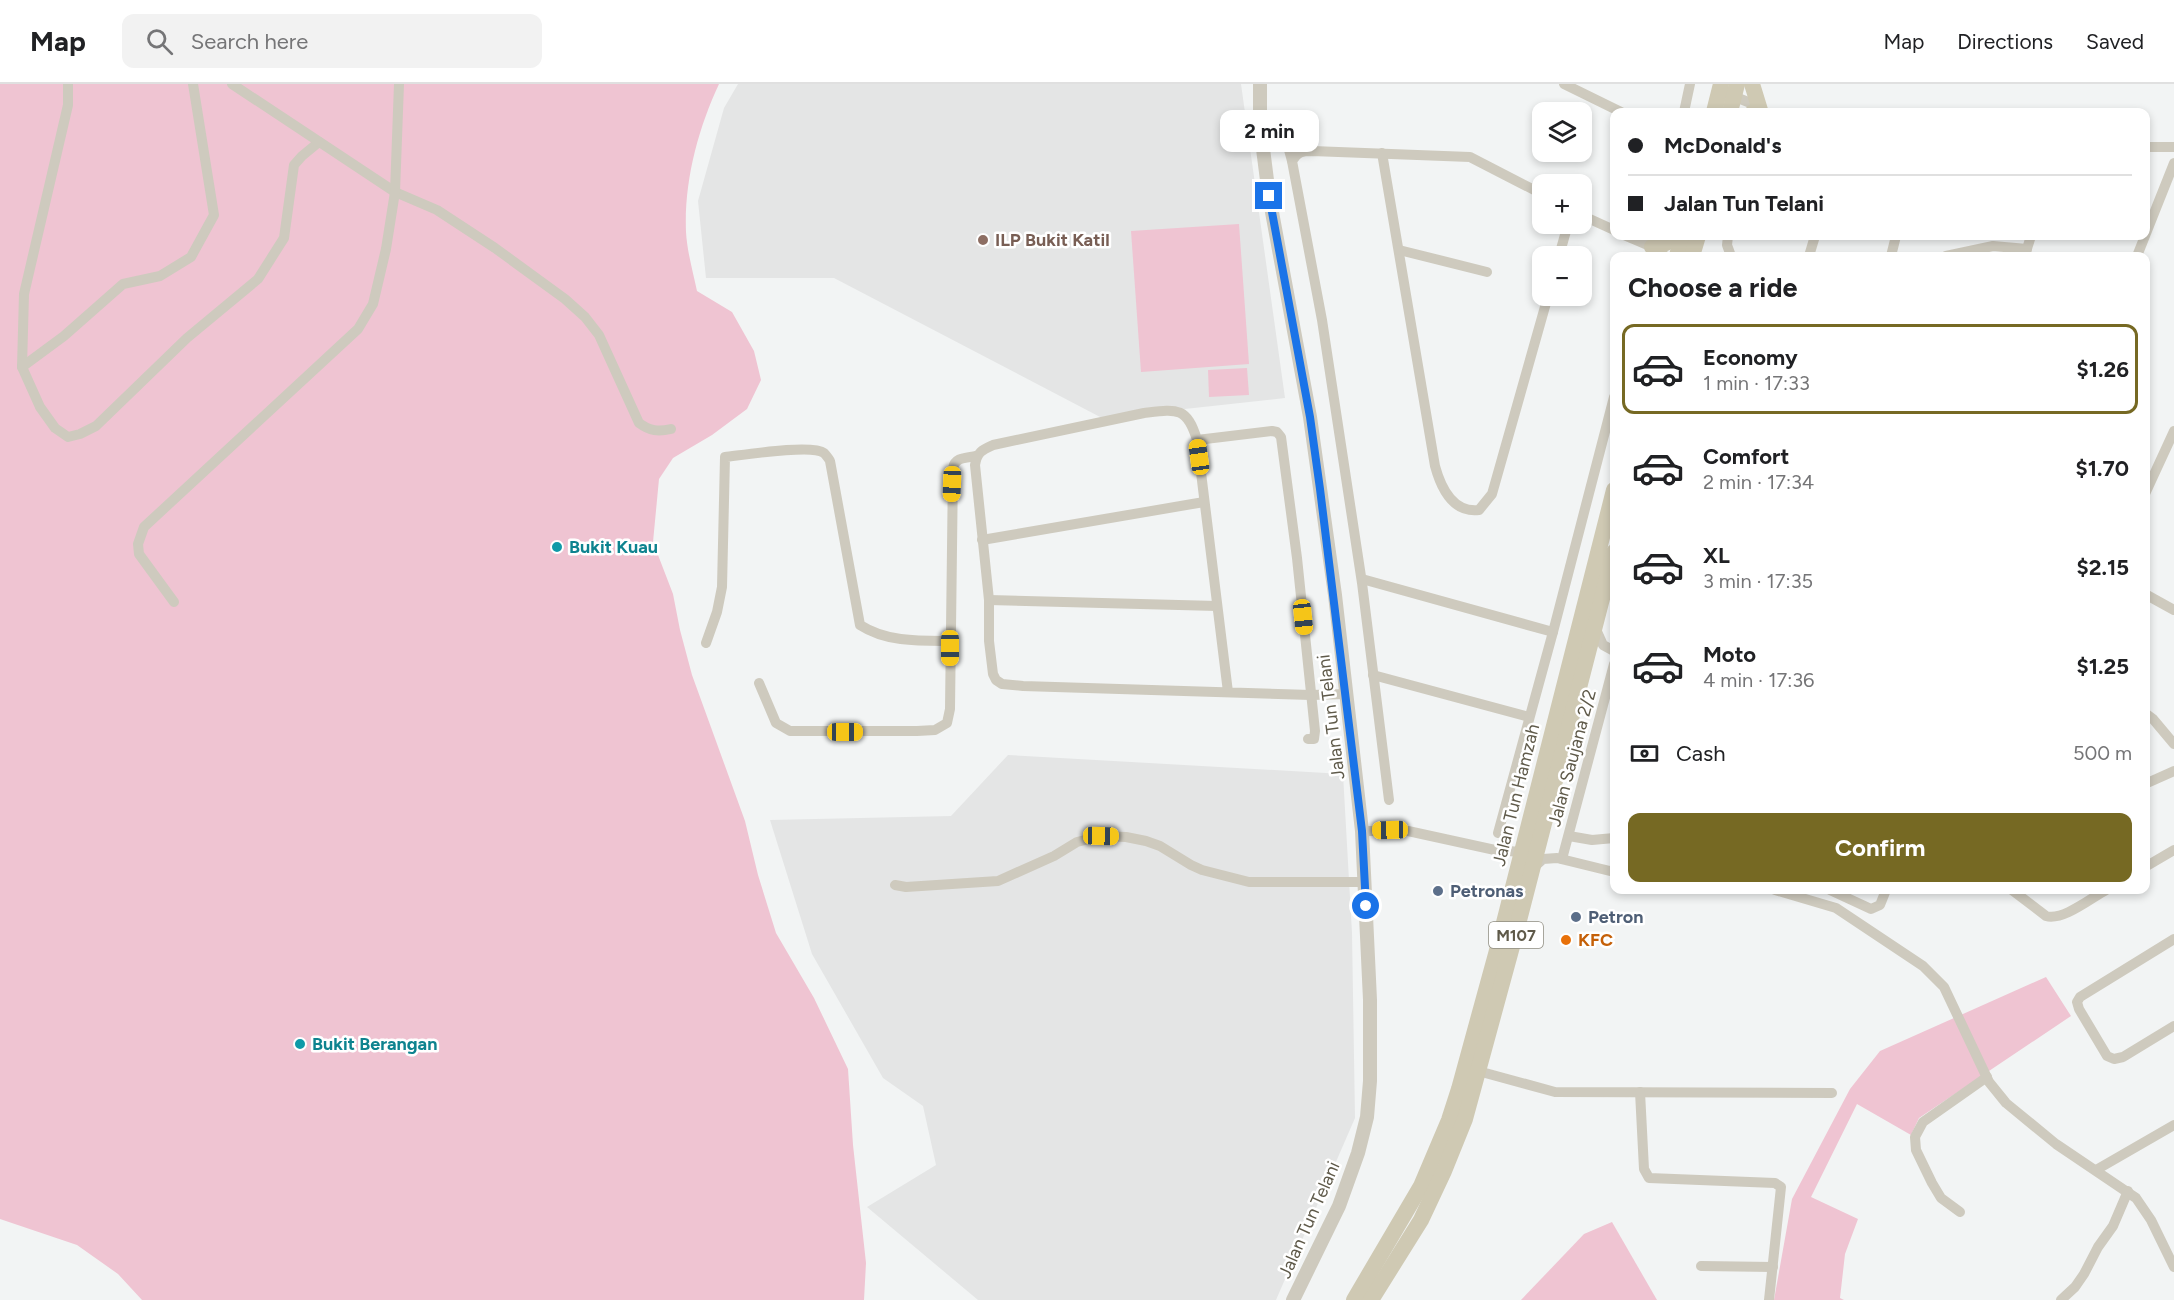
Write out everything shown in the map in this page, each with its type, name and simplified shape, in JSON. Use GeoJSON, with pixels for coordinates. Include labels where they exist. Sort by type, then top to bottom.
{"type":"FeatureCollection","features":[{"type":"Feature","properties":{"kind":"main road"},"geometry":{"type":"LineString","coordinates":[[1752,84],[1758,108]]}},
{"type":"Feature","properties":{"kind":"main road"},"geometry":{"type":"LineString","coordinates":[[1716,108],[1728,89]]}},
{"type":"Feature","properties":{"kind":"main road"},"geometry":{"type":"LineString","coordinates":[[1728,89],[1730,108]]}},
{"type":"Feature","properties":{"kind":"main road"},"geometry":{"type":"LineString","coordinates":[[1655,249],[1670,240]]}},
{"type":"Feature","properties":{"kind":"main road","name":"Jalan Tun Hamzah"},"geometry":{"type":"LineString","coordinates":[[1354,1300],[1411,1206],[1449,1120],[1496,954],[1610,506]]}},
{"type":"Feature","properties":{"kind":"main road","name":"Jalan Tun Hamzah"},"geometry":{"type":"LineString","coordinates":[[1371,1300],[1420,1220],[1444,1171],[1465,1119],[1533,868],[1610,568]]}},
{"type":"Feature","properties":{"kind":"street"},"geometry":{"type":"LineString","coordinates":[[68,84],[68,105],[24,294],[22,366],[40,407],[56,428],[68,437],[96,426],[187,338],[258,279],[284,238],[294,165],[319,142]]}},
{"type":"Feature","properties":{"kind":"street"},"geometry":{"type":"LineString","coordinates":[[22,366],[64,336],[123,284],[160,276],[191,257],[214,214],[193,84]]}},
{"type":"Feature","properties":{"kind":"street"},"geometry":{"type":"LineString","coordinates":[[232,84],[394,192],[437,210],[495,248],[565,299],[585,317],[599,335],[639,423],[648,429],[659,431],[670,429]]}},
{"type":"Feature","properties":{"kind":"street"},"geometry":{"type":"LineString","coordinates":[[174,602],[139,554],[138,544],[144,526],[358,329],[373,304],[380,282],[394,192],[399,84]]}},
{"type":"Feature","properties":{"kind":"street","name":"Jalan Tun Telani"},"geometry":{"type":"LineString","coordinates":[[1260,84],[1260,125],[1266,175],[1310,417],[1362,831],[1371,1041],[1367,1117],[1358,1153],[1339,1206],[1293,1300]]}},
{"type":"Feature","properties":{"kind":"street"},"geometry":{"type":"LineString","coordinates":[[1564,84],[1613,108]]}},
{"type":"Feature","properties":{"kind":"street"},"geometry":{"type":"LineString","coordinates":[[1685,108],[1690,84]]}},
{"type":"Feature","properties":{"kind":"street"},"geometry":{"type":"LineString","coordinates":[[1728,89],[1754,108]]}},
{"type":"Feature","properties":{"kind":"street"},"geometry":{"type":"LineString","coordinates":[[1280,117],[1292,161],[1322,320],[1362,579],[1389,800]]}},
{"type":"Feature","properties":{"kind":"street"},"geometry":{"type":"LineString","coordinates":[[2150,147],[2174,147]]}},
{"type":"Feature","properties":{"kind":"street"},"geometry":{"type":"LineString","coordinates":[[1292,161],[1296,154],[1302,151],[1470,157],[1532,189]]}},
{"type":"Feature","properties":{"kind":"street"},"geometry":{"type":"LineString","coordinates":[[1382,153],[1435,466],[1447,495],[1453,502],[1471,511],[1479,510],[1486,503],[1496,482],[1545,306]]}},
{"type":"Feature","properties":{"kind":"street"},"geometry":{"type":"LineString","coordinates":[[2150,223],[2174,163]]}},
{"type":"Feature","properties":{"kind":"street"},"geometry":{"type":"LineString","coordinates":[[1592,220],[1610,228]]}},
{"type":"Feature","properties":{"kind":"street"},"geometry":{"type":"LineString","coordinates":[[1635,240],[1655,249]]}},
{"type":"Feature","properties":{"kind":"street"},"geometry":{"type":"LineString","coordinates":[[1965,252],[1993,246],[2021,252]]}},
{"type":"Feature","properties":{"kind":"street"},"geometry":{"type":"LineString","coordinates":[[1399,250],[1487,272]]}},
{"type":"Feature","properties":{"kind":"street"},"geometry":{"type":"LineString","coordinates":[[1228,692],[1197,440],[1192,423],[1186,415],[1162,411],[1144,413],[993,445],[980,451],[976,456],[975,465],[989,600],[989,641],[993,674],[1002,684],[1311,695],[1346,694]]}},
{"type":"Feature","properties":{"kind":"street"},"geometry":{"type":"LineString","coordinates":[[1498,833],[1610,412]]}},
{"type":"Feature","properties":{"kind":"street"},"geometry":{"type":"LineString","coordinates":[[1197,440],[1272,431],[1277,432],[1281,437],[1297,558],[1315,737],[1308,739]]}},
{"type":"Feature","properties":{"kind":"street"},"geometry":{"type":"LineString","coordinates":[[2150,483],[2174,431]]}},
{"type":"Feature","properties":{"kind":"street"},"geometry":{"type":"LineString","coordinates":[[706,643],[717,612],[722,587],[725,457],[801,450],[816,450],[825,453],[830,461],[860,625],[884,637],[920,641],[950,641]]}},
{"type":"Feature","properties":{"kind":"street"},"geometry":{"type":"LineString","coordinates":[[759,683],[776,723],[790,731],[935,730],[947,723],[950,716],[953,468],[954,463],[959,459],[976,456]]}},
{"type":"Feature","properties":{"kind":"street"},"geometry":{"type":"LineString","coordinates":[[982,540],[1204,502]]}},
{"type":"Feature","properties":{"kind":"street"},"geometry":{"type":"LineString","coordinates":[[1362,579],[1553,632]]}},
{"type":"Feature","properties":{"kind":"street"},"geometry":{"type":"LineString","coordinates":[[2150,597],[2174,610]]}},
{"type":"Feature","properties":{"kind":"street"},"geometry":{"type":"LineString","coordinates":[[989,600],[1217,606]]}},
{"type":"Feature","properties":{"kind":"street"},"geometry":{"type":"LineString","coordinates":[[1595,626],[1600,639],[1610,649]]}},
{"type":"Feature","properties":{"kind":"street"},"geometry":{"type":"LineString","coordinates":[[1586,662],[1597,653],[1610,650]]}},
{"type":"Feature","properties":{"kind":"street"},"geometry":{"type":"LineString","coordinates":[[1373,675],[1529,717]]}},
{"type":"Feature","properties":{"kind":"street","name":"Jalan Saujana 2/2"},"geometry":{"type":"LineString","coordinates":[[1560,859],[1569,836],[1610,679]]}},
{"type":"Feature","properties":{"kind":"street"},"geometry":{"type":"LineString","coordinates":[[2150,717],[2174,744]]}},
{"type":"Feature","properties":{"kind":"street"},"geometry":{"type":"LineString","coordinates":[[2150,782],[2174,771]]}},
{"type":"Feature","properties":{"kind":"street"},"geometry":{"type":"LineString","coordinates":[[1362,831],[1408,831],[1495,850],[1521,852]]}},
{"type":"Feature","properties":{"kind":"street"},"geometry":{"type":"LineString","coordinates":[[1541,834],[1548,848],[1560,859]]}},
{"type":"Feature","properties":{"kind":"street"},"geometry":{"type":"LineString","coordinates":[[896,885],[906,888],[998,881],[1054,856],[1077,842],[1101,836],[1146,841],[1160,846],[1191,865],[1249,882],[1365,882]]}},
{"type":"Feature","properties":{"kind":"street"},"geometry":{"type":"LineString","coordinates":[[1569,836],[1580,839],[1610,838]]}},
{"type":"Feature","properties":{"kind":"street"},"geometry":{"type":"LineString","coordinates":[[2150,864],[2174,850]]}},
{"type":"Feature","properties":{"kind":"street"},"geometry":{"type":"LineString","coordinates":[[1533,868],[1543,859],[1560,859],[1610,871]]}},
{"type":"Feature","properties":{"kind":"street"},"geometry":{"type":"LineString","coordinates":[[1789,894],[1836,908],[1923,966],[1944,987],[1987,1077],[2006,1103],[2056,1144],[2128,1191],[2145,1208],[2174,1267]]}},
{"type":"Feature","properties":{"kind":"street"},"geometry":{"type":"LineString","coordinates":[[1839,894],[1871,908],[1880,905],[1884,894]]}},
{"type":"Feature","properties":{"kind":"street"},"geometry":{"type":"LineString","coordinates":[[2017,894],[2051,918],[2062,915],[2099,894]]}},
{"type":"Feature","properties":{"kind":"street"},"geometry":{"type":"LineString","coordinates":[[1866,928],[1871,908]]}},
{"type":"Feature","properties":{"kind":"street"},"geometry":{"type":"LineString","coordinates":[[2174,939],[2080,997],[2077,1002],[2107,1056],[2115,1059],[2123,1057],[2174,1026]]}},
{"type":"Feature","properties":{"kind":"street"},"geometry":{"type":"LineString","coordinates":[[1478,1071],[1555,1092],[1832,1093]]}},
{"type":"Feature","properties":{"kind":"street"},"geometry":{"type":"LineString","coordinates":[[1959,1212],[1941,1198],[1932,1183],[1916,1150],[1915,1137],[1923,1122],[1987,1077]]}},
{"type":"Feature","properties":{"kind":"street"},"geometry":{"type":"LineString","coordinates":[[1640,1092],[1644,1169],[1649,1178],[1775,1183],[1781,1187],[1769,1300]]}},
{"type":"Feature","properties":{"kind":"street"},"geometry":{"type":"LineString","coordinates":[[2096,1170],[2174,1125]]}},
{"type":"Feature","properties":{"kind":"street"},"geometry":{"type":"LineString","coordinates":[[2061,1300],[2075,1287],[2084,1274],[2098,1247],[2113,1226],[2128,1191]]}},
{"type":"Feature","properties":{"kind":"street"},"geometry":{"type":"LineString","coordinates":[[1701,1266],[1773,1267]]}},
{"type":"Feature","properties":{"kind":"shaded area"},"geometry":{"type":"Polygon","coordinates":[[[0,84],[719,84],[699,137],[690,175],[686,213],[688,247],[697,291],[732,312],[754,351],[761,380],[747,409],[712,435],[673,458],[659,479],[653,542],[673,594],[692,675],[745,821],[758,875],[776,933],[814,998],[848,1069],[853,1145],[866,1263],[864,1300],[142,1300],[118,1274],[77,1245],[0,1219],[0,84]]]}},
{"type":"Feature","properties":{"kind":"shaded area","name":"ILP Bukit Katil"},"geometry":{"type":"Polygon","coordinates":[[[738,84],[1241,84],[1285,398],[1102,418],[834,278],[706,278],[698,201],[724,108],[738,84]]]}},
{"type":"Feature","properties":{"kind":"shaded area"},"geometry":{"type":"Polygon","coordinates":[[[1239,224],[1249,364],[1141,372],[1131,231],[1239,224]]]}},
{"type":"Feature","properties":{"kind":"shaded area"},"geometry":{"type":"Polygon","coordinates":[[[1247,368],[1249,395],[1209,397],[1208,370],[1247,368]]]}},
{"type":"Feature","properties":{"kind":"shaded area"},"geometry":{"type":"Polygon","coordinates":[[[1008,755],[1343,774],[1352,933],[1355,1118],[1276,1300],[978,1300],[867,1207],[936,1165],[923,1106],[883,1078],[812,954],[770,820],[951,816],[1008,755]]]}},
{"type":"Feature","properties":{"kind":"shaded area"},"geometry":{"type":"Polygon","coordinates":[[[2046,977],[2071,1016],[1919,1118],[1911,1135],[1857,1104],[1811,1197],[1858,1219],[1845,1254],[1840,1298],[1844,1300],[1774,1300],[1792,1199],[1850,1089],[1880,1051],[2046,977]]]}},
{"type":"Feature","properties":{"kind":"shaded area"},"geometry":{"type":"Polygon","coordinates":[[[1612,1222],[1657,1300],[1521,1300],[1584,1234],[1612,1222]]]}},
{"type":"Feature","properties":{"kind":"place","name":"ILP Bukit Katil"},"geometry":{"type":"Point","coordinates":[983,240]}},
{"type":"Feature","properties":{"kind":"place","name":"Bukit Kuau"},"geometry":{"type":"Point","coordinates":[557,547]}},
{"type":"Feature","properties":{"kind":"place","name":"Petronas"},"geometry":{"type":"Point","coordinates":[1438,891]}},
{"type":"Feature","properties":{"kind":"place","name":"Petron"},"geometry":{"type":"Point","coordinates":[1576,917]}},
{"type":"Feature","properties":{"kind":"place","name":"KFC"},"geometry":{"type":"Point","coordinates":[1566,940]}},
{"type":"Feature","properties":{"kind":"place","name":"Bukit Berangan"},"geometry":{"type":"Point","coordinates":[300,1044]}},
{"type":"Feature","properties":{"kind":"route"},"geometry":{"type":"LineString","coordinates":[[1269,196],[1310,417],[1335,595],[1362,831],[1366,906]]}}]}
